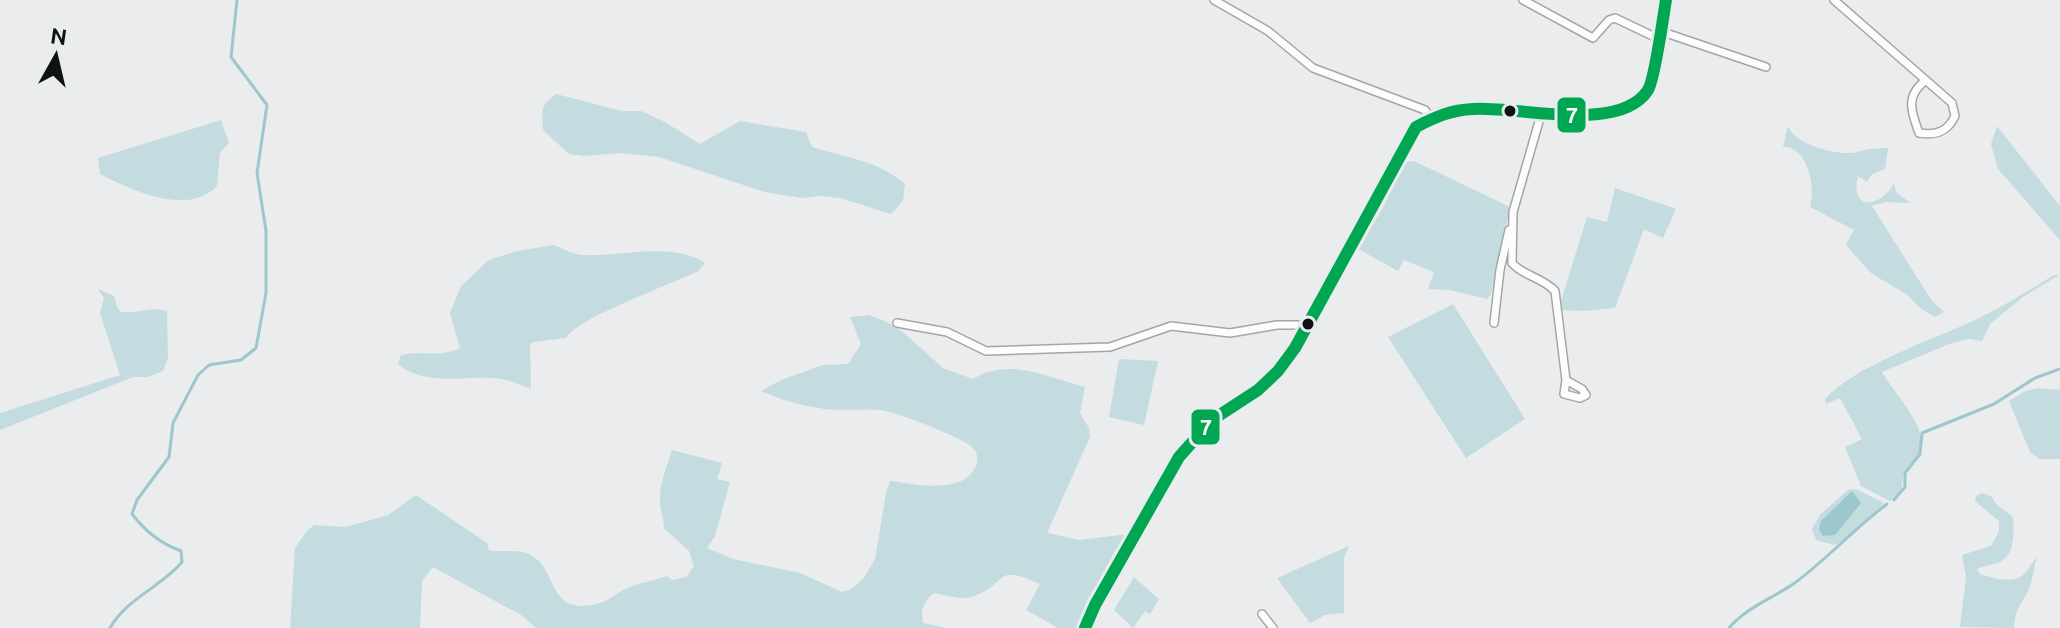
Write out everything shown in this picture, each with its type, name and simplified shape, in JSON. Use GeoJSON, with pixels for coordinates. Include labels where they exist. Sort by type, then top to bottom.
{"type":"FeatureCollection","features":[{"type":"Feature","properties":{"kind":"street"},"geometry":{"type":"LineString","coordinates":[[1214,0],[1268,31],[1313,68],[1425,110],[1430,117]]}},
{"type":"Feature","properties":{"kind":"street"},"geometry":{"type":"LineString","coordinates":[[1523,0],[1593,38],[1609,20],[1615,18],[1766,67]]}},
{"type":"Feature","properties":{"kind":"street"},"geometry":{"type":"LineString","coordinates":[[1085,628],[1179,457],[1203,428],[1258,390],[1278,371],[1307,327],[1416,127],[1430,117],[1449,110],[1477,107],[1611,113],[1633,108],[1649,90],[1666,0]]}},
{"type":"Feature","properties":{"kind":"street"},"geometry":{"type":"LineString","coordinates":[[1834,0],[1926,80],[1952,103],[1955,110],[1951,124],[1937,134],[1919,133],[1911,110],[1912,94],[1926,80]]}},
{"type":"Feature","properties":{"kind":"street"},"geometry":{"type":"LineString","coordinates":[[1494,323],[1500,270],[1513,212],[1542,111]]}},
{"type":"Feature","properties":{"kind":"street"},"geometry":{"type":"LineString","coordinates":[[1513,212],[1512,263],[1518,270],[1547,282],[1555,291],[1566,380]]}},
{"type":"Feature","properties":{"kind":"street"},"geometry":{"type":"LineString","coordinates":[[897,323],[947,332],[986,351],[1110,347],[1171,326],[1230,333],[1277,325],[1307,327]]}},
{"type":"Feature","properties":{"kind":"street"},"geometry":{"type":"LineString","coordinates":[[1262,614],[1273,628]]}},
{"type":"Feature","properties":{"kind":"shaded area"},"geometry":{"type":"Polygon","coordinates":[[[556,94],[622,111],[641,111],[700,144],[740,121],[806,132],[812,147],[861,161],[895,176],[905,184],[903,201],[891,214],[840,198],[802,198],[765,192],[659,157],[621,153],[569,154],[543,130],[543,109],[556,94]]]}},
{"type":"Feature","properties":{"kind":"shaded area"},"geometry":{"type":"Polygon","coordinates":[[[221,120],[229,143],[220,153],[217,186],[205,195],[191,199],[159,198],[100,174],[98,158],[221,120]]]}},
{"type":"Feature","properties":{"kind":"shaded area"},"geometry":{"type":"Polygon","coordinates":[[[1788,126],[1798,138],[1829,151],[1849,153],[1888,148],[1885,169],[1872,174],[1867,182],[1858,176],[1858,196],[1862,201],[1875,201],[1882,198],[1894,183],[1896,192],[1910,203],[1886,202],[1872,206],[1932,301],[1944,312],[1935,317],[1920,308],[1908,295],[1872,274],[1846,245],[1854,230],[1810,207],[1811,179],[1804,160],[1792,148],[1783,147],[1788,126]]]}},
{"type":"Feature","properties":{"kind":"shaded area"},"geometry":{"type":"Polygon","coordinates":[[[1997,126],[2060,206],[2060,240],[1998,169],[1991,144],[1997,126]]]}},
{"type":"Feature","properties":{"kind":"shaded area"},"geometry":{"type":"Polygon","coordinates":[[[1414,161],[1510,207],[1491,294],[1487,299],[1450,290],[1428,289],[1434,272],[1404,260],[1398,271],[1360,250],[1350,251],[1371,215],[1378,217],[1406,162],[1414,161]]]}},
{"type":"Feature","properties":{"kind":"shaded area"},"geometry":{"type":"Polygon","coordinates":[[[1615,188],[1676,209],[1663,238],[1644,229],[1615,308],[1562,310],[1560,304],[1587,217],[1607,222],[1615,188]]]}},
{"type":"Feature","properties":{"kind":"shaded area"},"geometry":{"type":"Polygon","coordinates":[[[554,245],[584,255],[662,251],[692,256],[705,263],[698,271],[588,321],[566,338],[530,344],[531,389],[501,379],[422,376],[398,364],[401,355],[445,353],[460,348],[450,313],[461,286],[489,260],[517,251],[554,245]]]}},
{"type":"Feature","properties":{"kind":"shaded area"},"geometry":{"type":"Polygon","coordinates":[[[2059,275],[2023,297],[1990,324],[1982,341],[1969,339],[1949,344],[1882,372],[1914,420],[1919,430],[1921,449],[1906,470],[1901,490],[1890,501],[1861,486],[1845,447],[1862,439],[1840,398],[1826,404],[1825,399],[1838,387],[1874,365],[1983,316],[2059,275]]]}},
{"type":"Feature","properties":{"kind":"shaded area"},"geometry":{"type":"Polygon","coordinates":[[[98,289],[114,296],[121,312],[167,311],[168,359],[163,371],[148,377],[133,377],[0,430],[0,413],[120,375],[100,313],[104,298],[98,289]]]}},
{"type":"Feature","properties":{"kind":"shaded area"},"geometry":{"type":"Polygon","coordinates":[[[1453,304],[1525,419],[1466,458],[1388,337],[1453,304]]]}},
{"type":"Feature","properties":{"kind":"shaded area"},"geometry":{"type":"Polygon","coordinates":[[[869,315],[905,334],[943,368],[973,379],[987,373],[1015,369],[1085,387],[1080,413],[1089,428],[1090,437],[1047,533],[1079,540],[1129,534],[1076,628],[1058,628],[1026,610],[1040,584],[1008,575],[972,597],[958,598],[934,593],[924,606],[923,623],[947,628],[536,628],[521,615],[433,567],[422,581],[420,628],[290,628],[295,548],[306,532],[314,525],[346,527],[388,515],[416,495],[487,543],[489,550],[531,555],[546,570],[560,597],[567,603],[578,606],[597,604],[635,585],[667,576],[672,580],[686,577],[694,566],[689,551],[664,528],[660,505],[662,482],[672,450],[722,463],[717,479],[730,482],[715,536],[707,548],[733,559],[800,573],[842,592],[850,590],[864,578],[875,559],[890,481],[949,485],[968,476],[975,468],[977,459],[973,448],[965,442],[899,415],[880,410],[811,407],[761,391],[781,380],[823,365],[848,364],[861,344],[850,317],[869,315]]]}},
{"type":"Feature","properties":{"kind":"shaded area"},"geometry":{"type":"Polygon","coordinates":[[[1119,359],[1158,361],[1144,425],[1109,417],[1119,359]]]}},
{"type":"Feature","properties":{"kind":"shaded area"},"geometry":{"type":"Polygon","coordinates":[[[2038,388],[2060,390],[2060,459],[2040,459],[2030,452],[2009,401],[2025,391],[2038,388]]]}},
{"type":"Feature","properties":{"kind":"shaded area"},"geometry":{"type":"Polygon","coordinates":[[[1849,489],[1858,490],[1884,503],[1842,543],[1834,545],[1816,540],[1812,529],[1820,515],[1849,489]]]}},
{"type":"Feature","properties":{"kind":"shaded area"},"geometry":{"type":"Polygon","coordinates":[[[1982,493],[1992,497],[2013,517],[2013,534],[2007,556],[2000,562],[1977,569],[1980,574],[2003,580],[2015,579],[2025,573],[2037,558],[2030,587],[2017,611],[2014,628],[1960,627],[1966,577],[1962,555],[1991,546],[1999,531],[1999,521],[1975,501],[1976,496],[1982,493]]]}},
{"type":"Feature","properties":{"kind":"shaded area"},"geometry":{"type":"Polygon","coordinates":[[[1349,546],[1344,557],[1344,613],[1325,615],[1310,623],[1277,578],[1349,546]]]}},
{"type":"Feature","properties":{"kind":"shaded area"},"geometry":{"type":"Polygon","coordinates":[[[1134,577],[1159,599],[1150,614],[1145,611],[1133,628],[1114,610],[1134,577]]]}},
{"type":"Feature","properties":{"kind":"water"},"geometry":{"type":"Polygon","coordinates":[[[1852,491],[1861,503],[1835,535],[1823,536],[1819,529],[1821,521],[1852,491]]]}},
{"type":"Feature","properties":{"kind":"waterway"},"geometry":{"type":"LineString","coordinates":[[110,628],[125,609],[182,562],[181,551],[154,536],[132,514],[137,500],[169,457],[173,423],[198,375],[209,365],[241,360],[256,348],[266,293],[266,231],[257,173],[267,105],[231,57],[237,0]]}},
{"type":"Feature","properties":{"kind":"waterway"},"geometry":{"type":"LineString","coordinates":[[1894,500],[1905,487],[1905,473],[1920,454],[1922,433],[1994,404],[2035,378],[2060,369]]}},
{"type":"Feature","properties":{"kind":"waterway"},"geometry":{"type":"LineString","coordinates":[[1729,628],[1753,608],[1796,582],[1887,504]]}},
{"type":"Feature","properties":{"kind":"transit line","name":"7"},"geometry":{"type":"LineString","coordinates":[[1085,628],[1179,457],[1212,420],[1258,390],[1278,371],[1295,348],[1416,127],[1443,115],[1465,110],[1592,115],[1615,111],[1634,103],[1651,84],[1666,0]]}}]}
